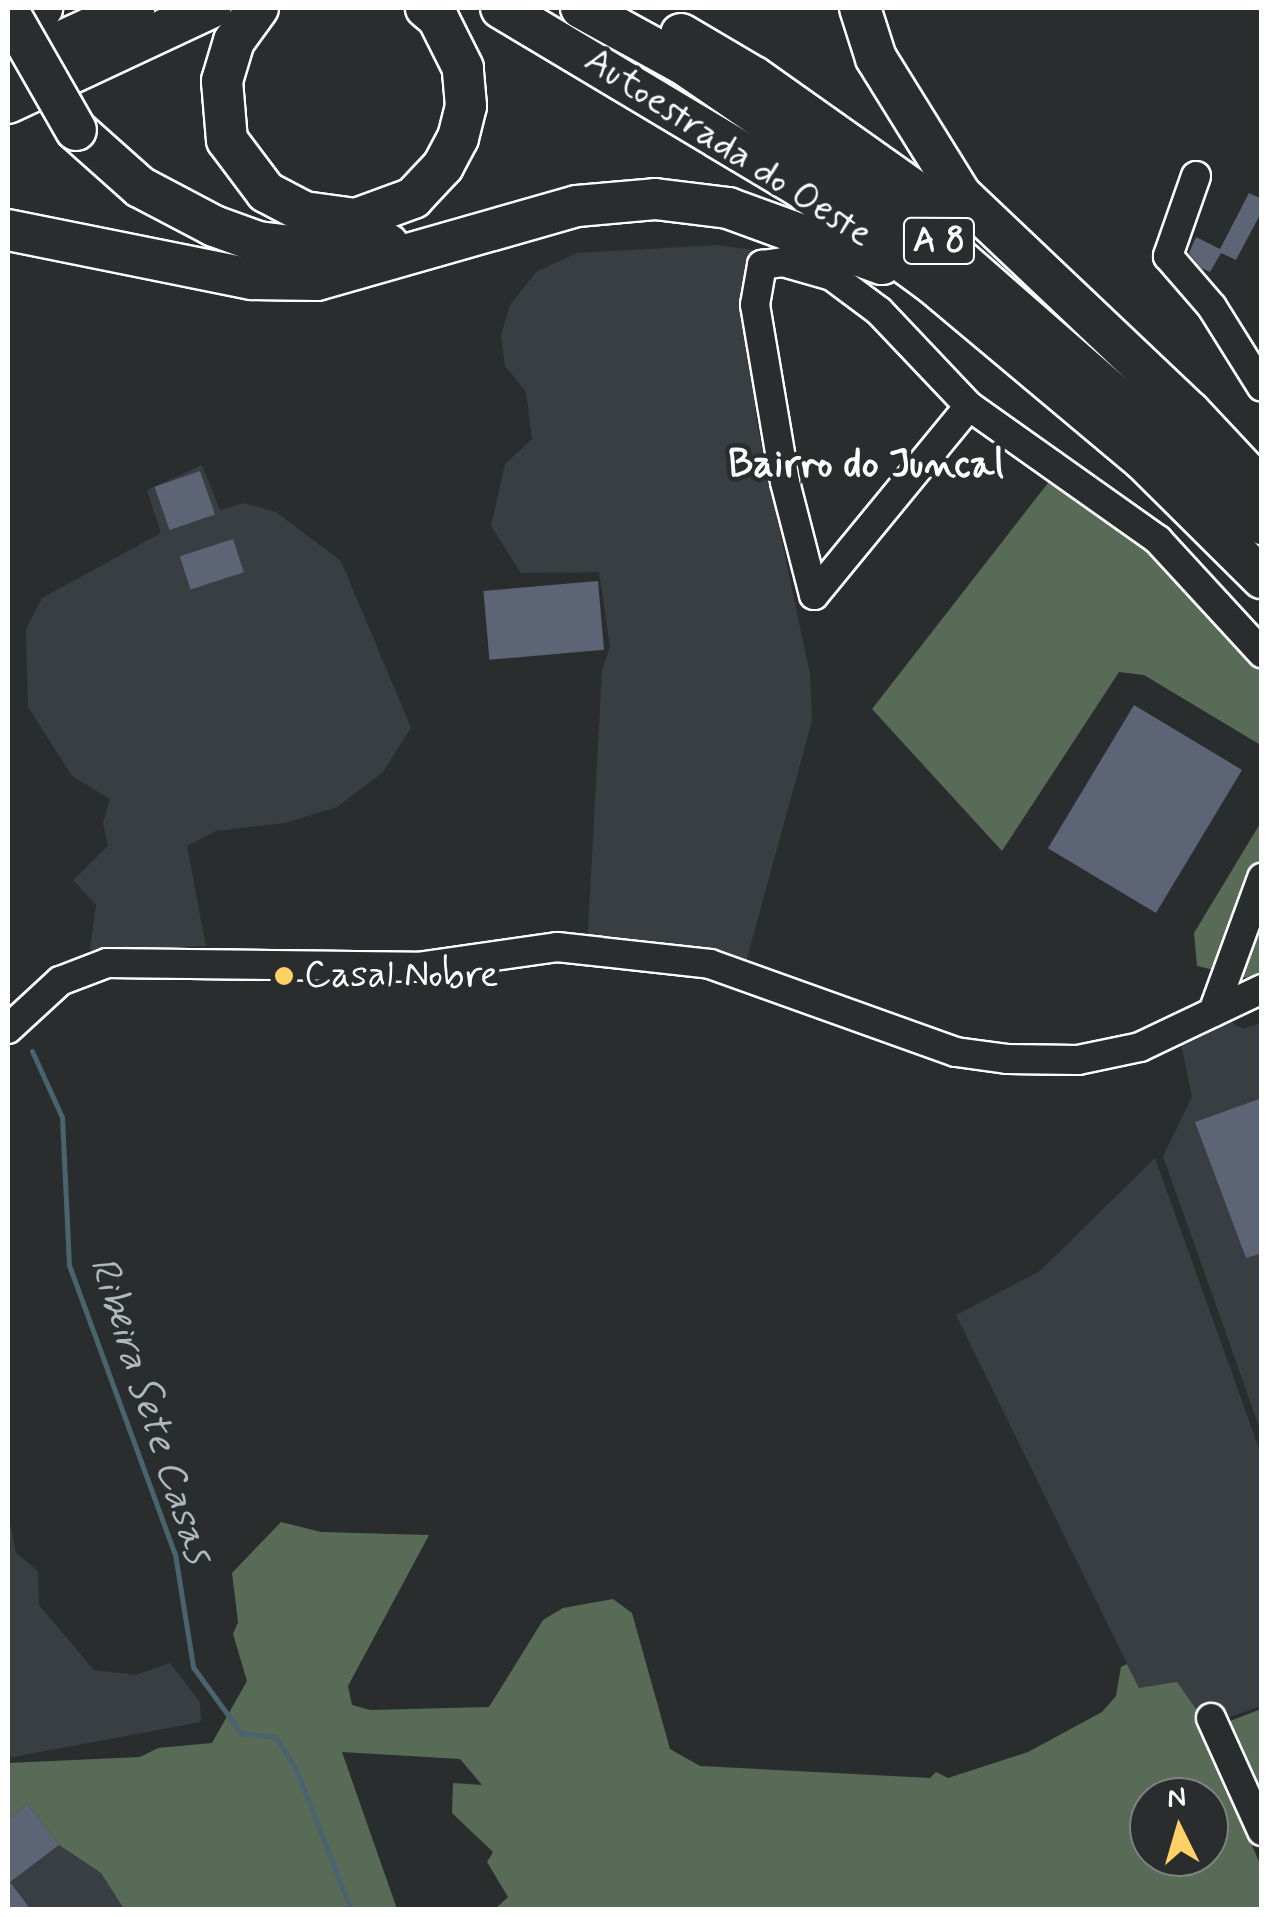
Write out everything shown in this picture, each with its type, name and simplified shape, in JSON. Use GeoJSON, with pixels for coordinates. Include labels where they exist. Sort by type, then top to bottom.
{"type":"FeatureCollection","features":[{"type":"Feature","properties":{"kind":"highway"},"geometry":{"type":"LineString","coordinates":[[8,22],[42,8]]}},
{"type":"Feature","properties":{"kind":"highway"},"geometry":{"type":"LineString","coordinates":[[8,66],[134,8]]}},
{"type":"Feature","properties":{"kind":"highway"},"geometry":{"type":"LineString","coordinates":[[8,103],[211,8]]}},
{"type":"Feature","properties":{"kind":"highway"},"geometry":{"type":"LineString","coordinates":[[258,8],[234,41],[222,81],[226,140],[266,192],[304,212],[356,219],[412,198],[443,166],[458,138],[466,106],[463,68],[438,18],[426,8]]}},
{"type":"Feature","properties":{"kind":"highway","name":"Autoestrada do Oeste"},"geometry":{"type":"LineString","coordinates":[[501,8],[800,186],[932,283],[1142,459],[1262,578]]}},
{"type":"Feature","properties":{"kind":"highway","name":"Autoestrada do Oeste"},"geometry":{"type":"LineString","coordinates":[[580,8],[683,64],[927,231],[1262,524]]}},
{"type":"Feature","properties":{"kind":"highway"},"geometry":{"type":"LineString","coordinates":[[637,8],[754,77],[1072,305]]}},
{"type":"Feature","properties":{"kind":"highway"},"geometry":{"type":"LineString","coordinates":[[860,8],[876,58],[921,141],[960,195],[1072,305],[1190,412],[1262,490]]}},
{"type":"Feature","properties":{"kind":"highway"},"geometry":{"type":"LineString","coordinates":[[8,11],[76,130],[140,187],[258,242],[355,248],[491,229]]}},
{"type":"Feature","properties":{"kind":"highway"},"geometry":{"type":"LineString","coordinates":[[8,230],[252,279],[317,280],[577,206],[655,199],[692,203],[781,224],[932,283]]}},
{"type":"Feature","properties":{"kind":"street"},"geometry":{"type":"LineString","coordinates":[[1196,176],[1168,256],[1212,307],[1262,387]]}},
{"type":"Feature","properties":{"kind":"street"},"geometry":{"type":"LineString","coordinates":[[969,406],[814,595],[784,482],[755,305],[762,264],[783,262],[832,276],[879,311],[969,406],[1158,540],[1262,653]]}},
{"type":"Feature","properties":{"kind":"street"},"geometry":{"type":"LineString","coordinates":[[1213,1012],[1262,878]]}},
{"type":"Feature","properties":{"kind":"street"},"geometry":{"type":"LineString","coordinates":[[13,1017],[60,982],[107,963],[417,967],[556,946],[710,964],[956,1052],[1008,1059],[1078,1060],[1140,1046],[1262,990]]}},
{"type":"Feature","properties":{"kind":"street"},"geometry":{"type":"LineString","coordinates":[[1210,1718],[1262,1831]]}},
{"type":"Feature","properties":{"kind":"shaded area"},"geometry":{"type":"Polygon","coordinates":[[[718,245],[753,250],[748,267],[756,419],[810,674],[812,721],[743,973],[587,949],[602,671],[610,647],[599,572],[521,573],[491,526],[505,464],[532,439],[526,392],[505,366],[501,335],[510,305],[536,272],[577,253],[718,245]]]}},
{"type":"Feature","properties":{"kind":"shaded area"},"geometry":{"type":"Polygon","coordinates":[[[202,465],[220,510],[244,503],[276,512],[341,561],[411,728],[383,772],[337,807],[285,823],[216,831],[187,846],[206,946],[90,950],[96,905],[73,880],[108,846],[103,823],[110,799],[72,776],[28,707],[26,629],[42,598],[161,533],[147,490],[202,465]]]}},
{"type":"Feature","properties":{"kind":"shaded area"},"geometry":{"type":"Polygon","coordinates":[[[1213,1012],[1243,1029],[1261,1023],[1261,1432],[1163,1156],[1192,1097],[1178,1029],[1213,1012]]]}},
{"type":"Feature","properties":{"kind":"shaded area"},"geometry":{"type":"Polygon","coordinates":[[[1155,1158],[1261,1454],[1261,1706],[1207,1725],[1139,1688],[956,1315],[1040,1271],[1155,1158]]]}},
{"type":"Feature","properties":{"kind":"shaded area"},"geometry":{"type":"Polygon","coordinates":[[[8,1512],[16,1553],[38,1571],[39,1605],[94,1670],[136,1675],[170,1663],[200,1702],[201,1722],[8,1758],[8,1512]]]}},
{"type":"Feature","properties":{"kind":"shaded area"},"geometry":{"type":"Polygon","coordinates":[[[28,1804],[59,1845],[101,1873],[124,1909],[8,1910],[8,1819],[28,1804]]]}},
{"type":"Feature","properties":{"kind":"green space"},"geometry":{"type":"Polygon","coordinates":[[[1055,474],[1261,641],[1261,763],[1259,744],[1144,675],[1119,672],[1002,851],[872,709],[1055,474]]]}},
{"type":"Feature","properties":{"kind":"green space"},"geometry":{"type":"Polygon","coordinates":[[[1261,822],[1261,975],[1252,979],[1197,966],[1194,933],[1261,822]]]}},
{"type":"Feature","properties":{"kind":"green space"},"geometry":{"type":"Polygon","coordinates":[[[281,1522],[321,1532],[429,1535],[348,1686],[352,1705],[370,1710],[489,1707],[543,1620],[563,1608],[613,1599],[632,1613],[670,1749],[700,1766],[930,1778],[936,1772],[948,1778],[1028,1752],[1102,1712],[1116,1696],[1121,1667],[1127,1664],[1139,1688],[1177,1682],[1207,1725],[1211,1752],[1222,1777],[1129,1777],[1129,1877],[1229,1877],[1229,1793],[1261,1866],[1261,1909],[495,1909],[508,1897],[487,1862],[493,1852],[452,1813],[453,1783],[482,1785],[460,1759],[342,1752],[397,1909],[124,1909],[101,1873],[59,1845],[28,1804],[8,1819],[8,1763],[140,1757],[158,1748],[212,1743],[247,1681],[233,1634],[238,1622],[232,1573],[281,1522]]]}},
{"type":"Feature","properties":{"kind":"green space"},"geometry":{"type":"Polygon","coordinates":[[[1261,1709],[1261,1814],[1225,1723],[1261,1709]]]}},
{"type":"Feature","properties":{"kind":"building"},"geometry":{"type":"Polygon","coordinates":[[[1249,193],[1262,199],[1262,211],[1236,260],[1221,253],[1210,272],[1201,268],[1189,253],[1196,237],[1220,249],[1249,193]]]}},
{"type":"Feature","properties":{"kind":"building"},"geometry":{"type":"Polygon","coordinates":[[[200,471],[215,514],[170,530],[155,487],[200,471]]]}},
{"type":"Feature","properties":{"kind":"building"},"geometry":{"type":"Polygon","coordinates":[[[233,539],[244,572],[191,590],[180,556],[233,539]]]}},
{"type":"Feature","properties":{"kind":"building"},"geometry":{"type":"Polygon","coordinates":[[[598,581],[604,650],[489,660],[483,591],[598,581]]]}},
{"type":"Feature","properties":{"kind":"building"},"geometry":{"type":"Polygon","coordinates":[[[1134,705],[1242,770],[1156,913],[1048,848],[1134,705]]]}},
{"type":"Feature","properties":{"kind":"building"},"geometry":{"type":"Polygon","coordinates":[[[1262,1098],[1262,1253],[1246,1258],[1195,1122],[1262,1098]]]}},
{"type":"Feature","properties":{"kind":"building"},"geometry":{"type":"Polygon","coordinates":[[[28,1804],[59,1845],[10,1882],[31,1910],[8,1910],[8,1819],[28,1804]]]}},
{"type":"Feature","properties":{"kind":"waterway","name":"Ribeira Sete Casas"},"geometry":{"type":"LineString","coordinates":[[32,1051],[62,1117],[69,1265],[175,1554],[193,1667],[241,1733],[276,1737],[296,1769],[351,1910]]}},
{"type":"Feature","properties":{"kind":"place","name":"Casal Nobre"},"geometry":{"type":"Point","coordinates":[284,976]}},
{"type":"Feature","properties":{"kind":"district","name":"Bairro do Juncal"},"geometry":{"type":"Point","coordinates":[866,465]}}]}
